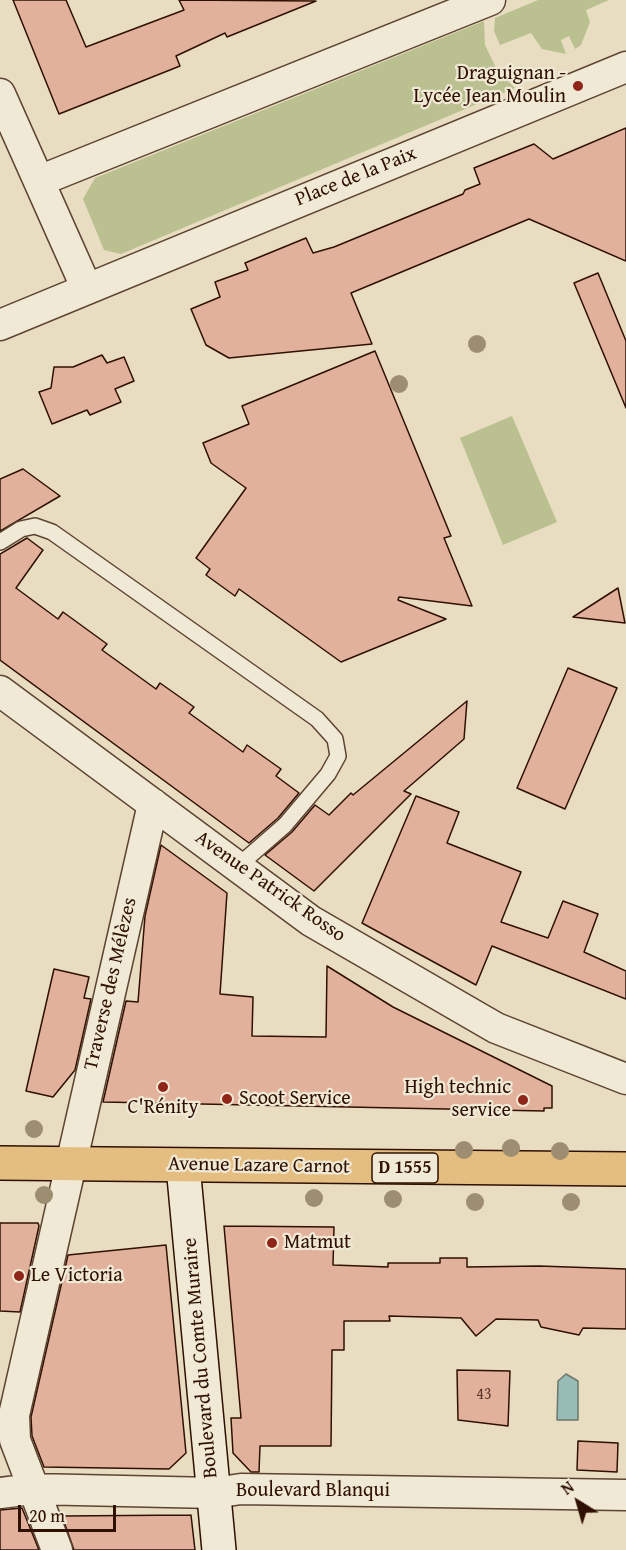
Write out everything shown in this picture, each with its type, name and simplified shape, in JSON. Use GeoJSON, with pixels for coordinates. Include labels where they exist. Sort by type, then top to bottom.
{"type":"FeatureCollection","features":[{"type":"Feature","properties":{"kind":"main road","name":"Avenue Lazare Carnot"},"geometry":{"type":"LineString","coordinates":[[0,1163],[626,1169]]}},
{"type":"Feature","properties":{"kind":"street"},"geometry":{"type":"LineString","coordinates":[[39,181],[490,0]]}},
{"type":"Feature","properties":{"kind":"street","name":"Place de la Paix"},"geometry":{"type":"LineString","coordinates":[[0,325],[86,287],[626,67]]}},
{"type":"Feature","properties":{"kind":"street"},"geometry":{"type":"LineString","coordinates":[[0,94],[86,287]]}},
{"type":"Feature","properties":{"kind":"street","name":"Avenue Patrick Rosso"},"geometry":{"type":"LineString","coordinates":[[0,691],[311,921],[496,1028],[626,1079]]}},
{"type":"Feature","properties":{"kind":"street","name":"Traverse des Mélèzes"},"geometry":{"type":"LineString","coordinates":[[57,1550],[15,1440],[14,1415],[153,804]]}},
{"type":"Feature","properties":{"kind":"street","name":"Boulevard du Comte Muraire"},"geometry":{"type":"LineString","coordinates":[[183,1166],[219,1550]]}},
{"type":"Feature","properties":{"kind":"street","name":"Boulevard Blanqui"},"geometry":{"type":"LineString","coordinates":[[0,1493],[32,1489],[214,1493],[241,1489],[626,1496]]}},
{"type":"Feature","properties":{"kind":"lane"},"geometry":{"type":"LineString","coordinates":[[0,542],[21,529],[34,525],[52,532],[317,719],[334,739],[338,756],[328,774],[285,825],[238,867]]}},
{"type":"Feature","properties":{"kind":"green space"},"geometry":{"type":"Polygon","coordinates":[[[538,0],[609,0],[586,10],[590,22],[581,45],[575,49],[569,36],[561,40],[566,54],[542,49],[531,33],[500,45],[494,31],[495,18],[538,0]]]}},
{"type":"Feature","properties":{"kind":"green space"},"geometry":{"type":"Polygon","coordinates":[[[484,21],[485,45],[497,70],[515,88],[121,254],[104,250],[83,199],[95,178],[484,21]]]}},
{"type":"Feature","properties":{"kind":"green space"},"geometry":{"type":"Polygon","coordinates":[[[512,416],[557,522],[503,545],[460,438],[512,416]]]}},
{"type":"Feature","properties":{"kind":"water"},"geometry":{"type":"Polygon","coordinates":[[[566,1374],[578,1381],[578,1420],[557,1420],[558,1381],[566,1374]]]}},
{"type":"Feature","properties":{"kind":"building"},"geometry":{"type":"Polygon","coordinates":[[[13,0],[66,0],[86,47],[184,10],[179,0],[316,1],[227,37],[225,33],[176,56],[180,66],[59,114],[13,0]]]}},
{"type":"Feature","properties":{"kind":"building"},"geometry":{"type":"Polygon","coordinates":[[[626,128],[626,261],[529,219],[351,293],[372,344],[229,358],[206,345],[191,309],[220,297],[215,282],[248,270],[245,263],[306,238],[313,253],[334,247],[463,194],[465,190],[480,184],[474,168],[534,144],[553,159],[626,128]]]}},
{"type":"Feature","properties":{"kind":"building"},"geometry":{"type":"Polygon","coordinates":[[[598,273],[626,341],[626,408],[574,283],[598,273]]]}},
{"type":"Feature","properties":{"kind":"building"},"geometry":{"type":"Polygon","coordinates":[[[375,351],[451,536],[444,538],[472,606],[399,597],[398,600],[446,619],[341,662],[239,589],[235,596],[206,575],[210,569],[196,558],[246,488],[211,463],[203,443],[249,424],[242,406],[375,351]]]}},
{"type":"Feature","properties":{"kind":"building"},"geometry":{"type":"Polygon","coordinates":[[[102,355],[107,363],[124,357],[134,381],[115,389],[121,402],[90,415],[87,410],[52,424],[39,392],[51,388],[54,367],[73,367],[102,355]]]}},
{"type":"Feature","properties":{"kind":"building"},"geometry":{"type":"Polygon","coordinates":[[[23,469],[60,496],[0,531],[0,479],[23,469]]]}},
{"type":"Feature","properties":{"kind":"building"},"geometry":{"type":"Polygon","coordinates":[[[27,538],[43,550],[16,588],[58,619],[63,612],[107,644],[102,650],[156,689],[160,683],[194,707],[189,713],[243,752],[247,745],[281,769],[276,776],[299,793],[278,818],[249,843],[0,660],[0,554],[27,538]]]}},
{"type":"Feature","properties":{"kind":"building"},"geometry":{"type":"Polygon","coordinates":[[[618,588],[625,623],[573,617],[618,588]]]}},
{"type":"Feature","properties":{"kind":"building"},"geometry":{"type":"Polygon","coordinates":[[[568,668],[617,688],[565,809],[517,788],[568,668]]]}},
{"type":"Feature","properties":{"kind":"building"},"geometry":{"type":"Polygon","coordinates":[[[467,701],[464,739],[404,791],[411,794],[314,891],[265,855],[292,832],[315,805],[329,815],[351,793],[353,795],[467,701]]]}},
{"type":"Feature","properties":{"kind":"building"},"geometry":{"type":"Polygon","coordinates":[[[416,796],[459,812],[447,843],[521,872],[501,922],[548,938],[563,901],[598,914],[584,952],[626,971],[626,999],[492,946],[476,985],[362,923],[416,796]]]}},
{"type":"Feature","properties":{"kind":"building"},"geometry":{"type":"Polygon","coordinates":[[[161,845],[227,893],[220,994],[253,997],[252,1036],[326,1037],[327,966],[393,1007],[552,1086],[552,1108],[544,1108],[544,1111],[103,1102],[126,1001],[138,1002],[145,916],[161,845]]]}},
{"type":"Feature","properties":{"kind":"building"},"geometry":{"type":"Polygon","coordinates":[[[54,969],[89,977],[84,998],[91,999],[75,1070],[53,1097],[26,1091],[54,969]]]}},
{"type":"Feature","properties":{"kind":"building","name":"Le Victoria"},"geometry":{"type":"Polygon","coordinates":[[[0,1223],[38,1223],[39,1226],[20,1312],[0,1311],[0,1223]]]}},
{"type":"Feature","properties":{"kind":"building"},"geometry":{"type":"Polygon","coordinates":[[[224,1226],[334,1227],[333,1265],[388,1267],[388,1263],[440,1263],[440,1258],[467,1258],[467,1267],[539,1266],[626,1269],[626,1329],[583,1328],[579,1335],[541,1327],[538,1320],[496,1319],[476,1336],[461,1318],[389,1316],[390,1321],[344,1321],[344,1350],[332,1350],[331,1446],[260,1446],[259,1472],[251,1472],[233,1453],[231,1418],[241,1418],[224,1226]]]}},
{"type":"Feature","properties":{"kind":"building"},"geometry":{"type":"Polygon","coordinates":[[[166,1245],[186,1453],[169,1469],[44,1467],[32,1436],[31,1417],[68,1255],[166,1245]]]}},
{"type":"Feature","properties":{"kind":"building"},"geometry":{"type":"Polygon","coordinates":[[[457,1370],[510,1371],[508,1426],[458,1420],[457,1370]]]}},
{"type":"Feature","properties":{"kind":"building"},"geometry":{"type":"Polygon","coordinates":[[[578,1441],[618,1443],[617,1472],[577,1470],[578,1441]]]}},
{"type":"Feature","properties":{"kind":"building"},"geometry":{"type":"Polygon","coordinates":[[[22,1508],[39,1550],[0,1550],[0,1510],[22,1508]]]}},
{"type":"Feature","properties":{"kind":"building"},"geometry":{"type":"Polygon","coordinates":[[[191,1515],[195,1550],[74,1550],[62,1516],[191,1515]]]}},
{"type":"Feature","properties":{"kind":"place","name":"Draguignan - Lycée Jean Moulin"},"geometry":{"type":"Point","coordinates":[578,86]}},
{"type":"Feature","properties":{"kind":"place","name":"C'Rénity"},"geometry":{"type":"Point","coordinates":[163,1087]}},
{"type":"Feature","properties":{"kind":"place","name":"Scoot Service"},"geometry":{"type":"Point","coordinates":[227,1099]}},
{"type":"Feature","properties":{"kind":"place","name":"High technic service"},"geometry":{"type":"Point","coordinates":[523,1100]}},
{"type":"Feature","properties":{"kind":"place","name":"Matmut"},"geometry":{"type":"Point","coordinates":[272,1243]}},
{"type":"Feature","properties":{"kind":"place","name":"Le Victoria"},"geometry":{"type":"Point","coordinates":[19,1276]}}]}
